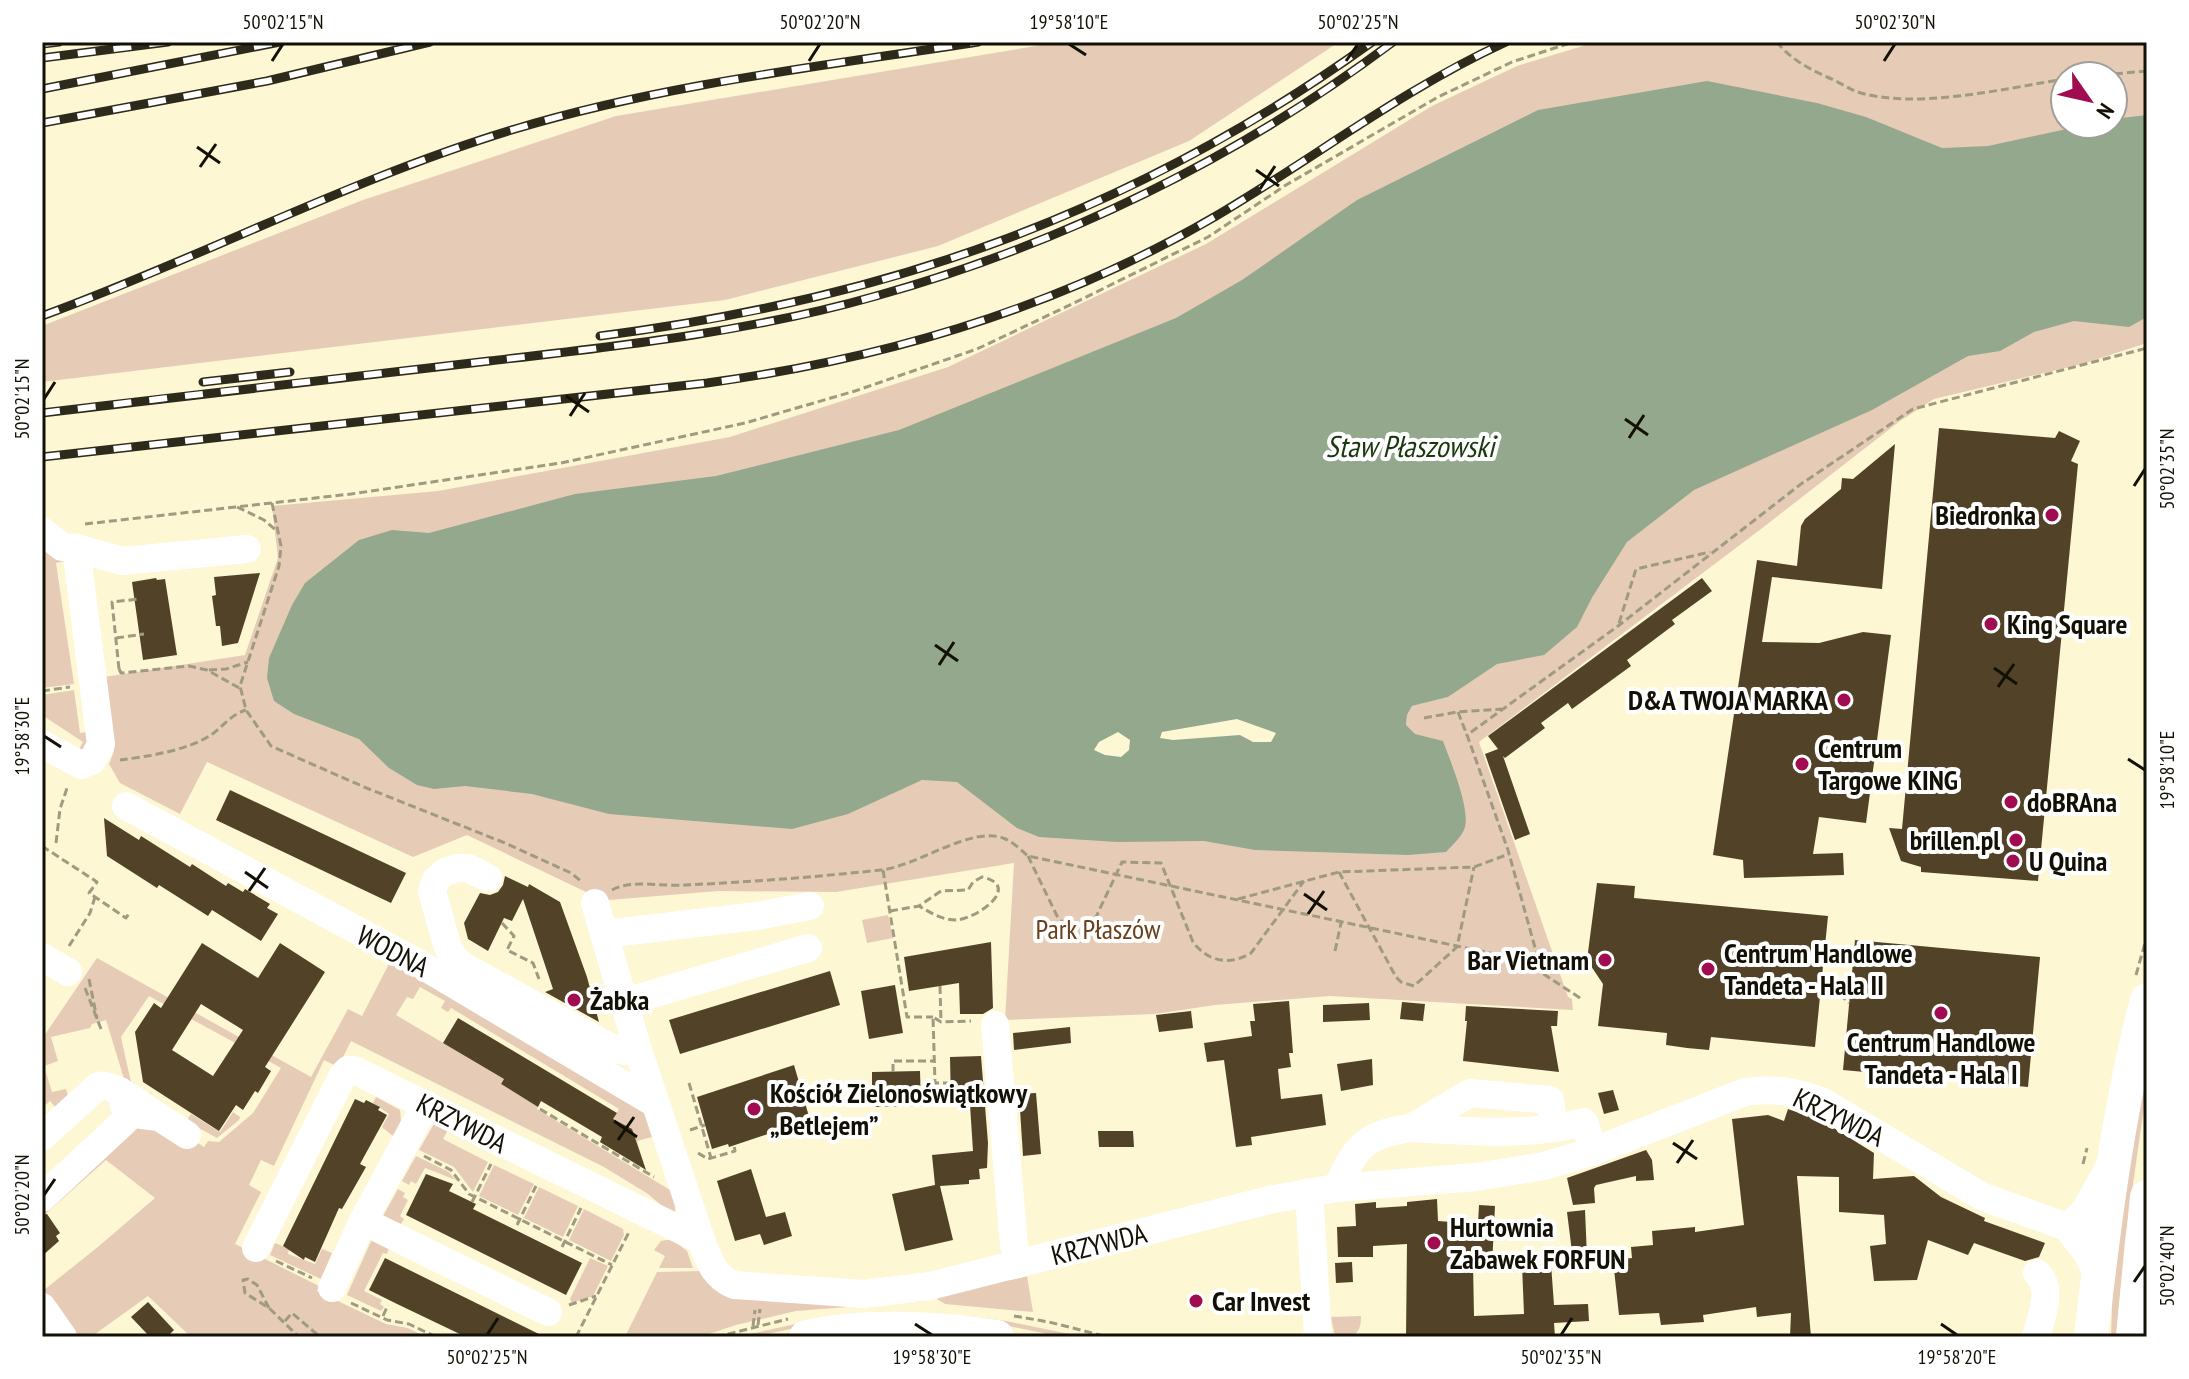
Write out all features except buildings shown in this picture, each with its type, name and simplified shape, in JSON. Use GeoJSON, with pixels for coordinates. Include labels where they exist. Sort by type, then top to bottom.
{"type":"FeatureCollection","features":[{"type":"Feature","properties":{"kind":"main road"},"geometry":{"type":"LineString","coordinates":[[2091,1337],[2125,1095],[2147,1000]]}},
{"type":"Feature","properties":{"kind":"main road"},"geometry":{"type":"LineString","coordinates":[[2133,1337],[2147,1197]]}},
{"type":"Feature","properties":{"kind":"main road"},"geometry":{"type":"LineString","coordinates":[[806,1337],[890,1329],[997,1337]]}},
{"type":"Feature","properties":{"kind":"street"},"geometry":{"type":"LineString","coordinates":[[42,531],[62,547],[74,537]]}},
{"type":"Feature","properties":{"kind":"street"},"geometry":{"type":"LineString","coordinates":[[74,537],[122,561],[247,549]]}},
{"type":"Feature","properties":{"kind":"street"},"geometry":{"type":"LineString","coordinates":[[42,744],[84,761],[101,744],[74,537]]}},
{"type":"Feature","properties":{"kind":"street","name":"WODNA"},"geometry":{"type":"LineString","coordinates":[[126,806],[420,964],[656,1104]]}},
{"type":"Feature","properties":{"kind":"street"},"geometry":{"type":"LineString","coordinates":[[488,878],[468,868],[457,868],[445,872],[436,880],[432,891],[453,957],[463,966],[608,1046],[624,1051],[638,1050]]}},
{"type":"Feature","properties":{"kind":"street"},"geometry":{"type":"LineString","coordinates":[[595,903],[638,1050],[701,1240]]}},
{"type":"Feature","properties":{"kind":"street"},"geometry":{"type":"LineString","coordinates":[[604,934],[634,928],[757,916],[810,906]]}},
{"type":"Feature","properties":{"kind":"street"},"geometry":{"type":"LineString","coordinates":[[625,1002],[808,948]]}},
{"type":"Feature","properties":{"kind":"street"},"geometry":{"type":"LineString","coordinates":[[42,957],[68,972]]}},
{"type":"Feature","properties":{"kind":"street"},"geometry":{"type":"LineString","coordinates":[[995,1025],[1018,1264]]}},
{"type":"Feature","properties":{"kind":"street","name":"KRZYWDA"},"geometry":{"type":"LineString","coordinates":[[256,1248],[348,1070],[361,1072],[701,1240],[718,1275],[743,1287],[864,1294],[930,1286],[1309,1192],[1517,1172],[1594,1151],[1745,1092],[1782,1089],[1797,1092],[1850,1117],[1983,1197],[2067,1227]]}},
{"type":"Feature","properties":{"kind":"street"},"geometry":{"type":"LineString","coordinates":[[42,1137],[98,1086],[110,1085],[124,1105],[138,1115],[159,1117],[187,1135]]}},
{"type":"Feature","properties":{"kind":"street"},"geometry":{"type":"LineString","coordinates":[[1411,1128],[1470,1093],[1550,1100],[1554,1128]]}},
{"type":"Feature","properties":{"kind":"street"},"geometry":{"type":"LineString","coordinates":[[328,1286],[426,1104]]}},
{"type":"Feature","properties":{"kind":"street"},"geometry":{"type":"LineString","coordinates":[[44,1193],[124,1105]]}},
{"type":"Feature","properties":{"kind":"street"},"geometry":{"type":"LineString","coordinates":[[1337,1188],[1347,1165],[1361,1145],[1380,1134],[1411,1128],[1510,1133],[1584,1122],[1594,1151]]}},
{"type":"Feature","properties":{"kind":"street"},"geometry":{"type":"LineString","coordinates":[[2098,1276],[2087,1253],[2067,1227],[2093,1200],[2117,1149]]}},
{"type":"Feature","properties":{"kind":"street"},"geometry":{"type":"LineString","coordinates":[[1309,1192],[1318,1337]]}},
{"type":"Feature","properties":{"kind":"street"},"geometry":{"type":"LineString","coordinates":[[363,1221],[548,1312]]}},
{"type":"Feature","properties":{"kind":"street"},"geometry":{"type":"LineString","coordinates":[[2036,1337],[2046,1294],[2044,1281],[2037,1273]]}},
{"type":"Feature","properties":{"kind":"street"},"geometry":{"type":"LineString","coordinates":[[42,1307],[63,1337]]}},
{"type":"Feature","properties":{"kind":"path"},"geometry":{"type":"LineString","coordinates":[[74,537],[237,507],[561,463],[745,423],[855,391],[977,349],[1208,237],[1286,185],[1438,97],[1512,62],[1573,42]]}},
{"type":"Feature","properties":{"kind":"path"},"geometry":{"type":"LineString","coordinates":[[1777,42],[1784,52],[1857,91],[1896,98],[1933,98],[2049,81]]}},
{"type":"Feature","properties":{"kind":"path"},"geometry":{"type":"LineString","coordinates":[[1467,735],[1618,626],[1801,484],[1913,409],[2147,348]]}},
{"type":"Feature","properties":{"kind":"path"},"geometry":{"type":"LineString","coordinates":[[272,503],[281,546],[279,566],[241,689],[246,710],[271,746],[571,873],[587,887],[595,903],[619,886],[683,886],[883,870],[987,835],[1006,839],[1028,856],[1538,963]]}},
{"type":"Feature","properties":{"kind":"path"},"geometry":{"type":"LineString","coordinates":[[237,507],[264,520],[279,532]]}},
{"type":"Feature","properties":{"kind":"path"},"geometry":{"type":"LineString","coordinates":[[1618,626],[1636,569],[1714,551]]}},
{"type":"Feature","properties":{"kind":"path"},"geometry":{"type":"LineString","coordinates":[[139,599],[112,602],[121,673],[189,666],[207,670],[226,669],[248,662]]}},
{"type":"Feature","properties":{"kind":"path"},"geometry":{"type":"LineString","coordinates":[[116,638],[144,634]]}},
{"type":"Feature","properties":{"kind":"path"},"geometry":{"type":"LineString","coordinates":[[207,670],[241,689]]}},
{"type":"Feature","properties":{"kind":"path"},"geometry":{"type":"LineString","coordinates":[[42,691],[93,683]]}},
{"type":"Feature","properties":{"kind":"path"},"geometry":{"type":"LineString","coordinates":[[1424,718],[1502,709]]}},
{"type":"Feature","properties":{"kind":"path"},"geometry":{"type":"LineString","coordinates":[[56,843],[60,809],[84,761],[141,757],[183,747],[210,735],[232,715],[246,710]]}},
{"type":"Feature","properties":{"kind":"path"},"geometry":{"type":"LineString","coordinates":[[1457,712],[1509,854],[1542,973],[1580,998]]}},
{"type":"Feature","properties":{"kind":"path"},"geometry":{"type":"LineString","coordinates":[[42,846],[97,882],[89,893],[126,918],[130,912]]}},
{"type":"Feature","properties":{"kind":"path"},"geometry":{"type":"LineString","coordinates":[[1235,900],[1339,872],[1474,867],[1509,854]]}},
{"type":"Feature","properties":{"kind":"path"},"geometry":{"type":"LineString","coordinates":[[1028,856],[1058,918],[1070,926],[1096,917],[1122,862],[1161,863],[1193,942],[1200,951],[1219,960],[1241,959],[1251,953],[1304,881]]}},
{"type":"Feature","properties":{"kind":"path"},"geometry":{"type":"LineString","coordinates":[[1339,872],[1396,977],[1414,986],[1457,947],[1474,867]]}},
{"type":"Feature","properties":{"kind":"path"},"geometry":{"type":"LineString","coordinates":[[883,870],[907,1017],[961,1022]]}},
{"type":"Feature","properties":{"kind":"path"},"geometry":{"type":"LineString","coordinates":[[890,911],[919,906],[941,891],[968,890],[973,882],[982,877],[991,879],[998,894],[994,902],[968,918],[948,919],[919,906]]}},
{"type":"Feature","properties":{"kind":"path"},"geometry":{"type":"LineString","coordinates":[[1335,951],[1341,923]]}},
{"type":"Feature","properties":{"kind":"path"},"geometry":{"type":"LineString","coordinates":[[68,972],[84,984],[101,1029]]}},
{"type":"Feature","properties":{"kind":"path"},"geometry":{"type":"LineString","coordinates":[[1822,978],[1849,1003]]}},
{"type":"Feature","properties":{"kind":"path"},"geometry":{"type":"LineString","coordinates":[[940,986],[941,1022]]}},
{"type":"Feature","properties":{"kind":"path"},"geometry":{"type":"LineString","coordinates":[[933,1017],[935,1083],[951,1083]]}},
{"type":"Feature","properties":{"kind":"path"},"geometry":{"type":"LineString","coordinates":[[893,1072],[893,1061],[935,1061]]}},
{"type":"Feature","properties":{"kind":"path"},"geometry":{"type":"LineString","coordinates":[[689,1083],[711,1158]]}},
{"type":"Feature","properties":{"kind":"path"},"geometry":{"type":"LineString","coordinates":[[540,1109],[661,1182]]}},
{"type":"Feature","properties":{"kind":"path"},"geometry":{"type":"LineString","coordinates":[[686,1118],[687,1131],[692,1139]]}},
{"type":"Feature","properties":{"kind":"path"},"geometry":{"type":"LineString","coordinates":[[687,1131],[703,1126]]}},
{"type":"Feature","properties":{"kind":"path"},"geometry":{"type":"LineString","coordinates":[[472,1202],[502,1142]]}},
{"type":"Feature","properties":{"kind":"path"},"geometry":{"type":"LineString","coordinates":[[695,1148],[704,1157],[711,1158],[735,1151],[734,1145]]}},
{"type":"Feature","properties":{"kind":"path"},"geometry":{"type":"LineString","coordinates":[[404,1146],[451,1170],[469,1194],[612,1265]]}},
{"type":"Feature","properties":{"kind":"path"},"geometry":{"type":"LineString","coordinates":[[517,1225],[547,1165]]}},
{"type":"Feature","properties":{"kind":"path"},"geometry":{"type":"LineString","coordinates":[[562,1247],[592,1187]]}},
{"type":"Feature","properties":{"kind":"path"},"geometry":{"type":"LineString","coordinates":[[576,1337],[639,1211]]}},
{"type":"Feature","properties":{"kind":"path"},"geometry":{"type":"LineString","coordinates":[[256,1248],[255,1251],[328,1286]]}},
{"type":"Feature","properties":{"kind":"path"},"geometry":{"type":"LineString","coordinates":[[269,1308],[257,1285],[248,1279],[243,1280],[245,1293],[285,1321],[299,1337]]}},
{"type":"Feature","properties":{"kind":"path"},"geometry":{"type":"LineString","coordinates":[[382,1317],[388,1305]]}},
{"type":"Feature","properties":{"kind":"path"},"geometry":{"type":"LineString","coordinates":[[285,1321],[292,1313],[320,1337]]}},
{"type":"Feature","properties":{"kind":"path"},"geometry":{"type":"LineString","coordinates":[[430,1334],[433,1328]]}},
{"type":"Feature","properties":{"kind":"green space"},"geometry":{"type":"Polygon","coordinates":[[[1060,42],[1339,42],[1189,141],[938,246],[725,300],[42,382],[42,326],[363,200],[616,116],[1060,42]]]}},
{"type":"Feature","properties":{"kind":"green space","name":"Staw Płaszowski"},"geometry":{"type":"Polygon","coordinates":[[[1596,42],[2147,42],[2147,136],[838,752],[1001,792],[1406,725],[1412,706],[1448,697],[1497,663],[1582,617],[1593,596],[1619,509],[2147,267],[2147,343],[2082,364],[1934,399],[1900,421],[1479,742],[1568,997],[1572,999],[1573,1010],[1330,996],[1215,1005],[1155,1014],[1005,1020],[1014,863],[836,892],[718,891],[609,900],[467,835],[413,857],[207,762],[180,814],[120,783],[109,764],[114,751],[104,677],[245,655],[278,558],[272,506],[438,491],[730,437],[948,367],[1206,244],[1432,106],[1517,66],[1596,42]]]}},
{"type":"Feature","properties":{"kind":"green space"},"geometry":{"type":"Polygon","coordinates":[[[42,540],[66,561],[56,563],[74,684],[42,688],[42,540]]]}},
{"type":"Feature","properties":{"kind":"green space"},"geometry":{"type":"Polygon","coordinates":[[[74,690],[80,733],[94,731],[87,748],[78,751],[83,742],[42,715],[42,695],[74,690]]]}},
{"type":"Feature","properties":{"kind":"green space"},"geometry":{"type":"Polygon","coordinates":[[[888,915],[893,938],[867,943],[862,920],[888,915]]]}},
{"type":"Feature","properties":{"kind":"green space"},"geometry":{"type":"Polygon","coordinates":[[[97,958],[311,1077],[348,1009],[362,1016],[392,958],[641,1103],[652,1137],[637,1141],[642,1158],[638,1165],[600,1142],[619,1109],[451,1008],[448,1012],[441,1008],[445,1001],[420,987],[413,999],[407,997],[396,1015],[504,1079],[501,1084],[537,1109],[670,1190],[675,1217],[648,1194],[604,1167],[351,1041],[338,1067],[324,1060],[274,1166],[261,1160],[249,1185],[261,1192],[235,1244],[319,1286],[317,1291],[386,1324],[408,1328],[426,1337],[191,1337],[148,1296],[91,1337],[77,1337],[44,1290],[155,1198],[106,1160],[42,1217],[42,1209],[137,1124],[192,1139],[204,1147],[208,1141],[219,1142],[253,1113],[281,1068],[149,996],[121,1037],[132,1087],[147,1097],[153,1090],[146,1101],[125,1082],[106,1020],[92,1024],[90,1028],[51,1037],[58,1061],[44,1066],[52,1092],[66,1089],[69,1100],[57,1109],[50,1101],[42,1108],[42,1039],[97,958]]]}},
{"type":"Feature","properties":{"kind":"green space"},"geometry":{"type":"Polygon","coordinates":[[[2147,1052],[2147,1086],[2125,1240],[2116,1337],[2111,1337],[2114,1246],[2147,1052]]]}},
{"type":"Feature","properties":{"kind":"green space"},"geometry":{"type":"Polygon","coordinates":[[[376,1097],[400,1110],[401,1121],[393,1136],[382,1127],[389,1114],[373,1103],[376,1097]]]}},
{"type":"Feature","properties":{"kind":"green space"},"geometry":{"type":"Polygon","coordinates":[[[233,1112],[240,1117],[239,1120],[217,1138],[186,1121],[191,1114],[220,1132],[233,1112]]]}},
{"type":"Feature","properties":{"kind":"green space"},"geometry":{"type":"Polygon","coordinates":[[[435,1122],[450,1126],[443,1139],[488,1162],[473,1192],[454,1167],[419,1150],[435,1122]]]}},
{"type":"Feature","properties":{"kind":"green space"},"geometry":{"type":"Polygon","coordinates":[[[416,1156],[449,1172],[456,1180],[425,1168],[416,1184],[411,1181],[409,1185],[402,1181],[416,1156]]]}},
{"type":"Feature","properties":{"kind":"green space"},"geometry":{"type":"Polygon","coordinates":[[[494,1165],[534,1184],[518,1215],[479,1196],[494,1165]]]}},
{"type":"Feature","properties":{"kind":"green space"},"geometry":{"type":"Polygon","coordinates":[[[539,1187],[578,1206],[563,1237],[524,1218],[539,1187]]]}},
{"type":"Feature","properties":{"kind":"green space"},"geometry":{"type":"Polygon","coordinates":[[[398,1189],[405,1193],[403,1197],[408,1200],[400,1216],[404,1219],[401,1224],[383,1216],[398,1189]]]}},
{"type":"Feature","properties":{"kind":"green space"},"geometry":{"type":"Polygon","coordinates":[[[584,1209],[623,1229],[624,1235],[611,1261],[569,1240],[584,1209]]]}},
{"type":"Feature","properties":{"kind":"green space"},"geometry":{"type":"Polygon","coordinates":[[[372,1239],[389,1248],[387,1254],[383,1253],[364,1291],[382,1300],[380,1304],[384,1307],[381,1311],[347,1295],[372,1239]]]}},
{"type":"Feature","properties":{"kind":"green space"},"geometry":{"type":"Polygon","coordinates":[[[672,1239],[687,1251],[693,1268],[659,1268],[665,1256],[654,1250],[661,1241],[672,1239]]]}},
{"type":"Feature","properties":{"kind":"green space"},"geometry":{"type":"Polygon","coordinates":[[[275,1243],[289,1249],[288,1254],[315,1264],[322,1249],[332,1253],[321,1279],[270,1255],[275,1243]]]}},
{"type":"Feature","properties":{"kind":"green space"},"geometry":{"type":"Polygon","coordinates":[[[590,1258],[608,1266],[593,1296],[572,1303],[570,1299],[590,1258]]]}},
{"type":"Feature","properties":{"kind":"green space"},"geometry":{"type":"Polygon","coordinates":[[[703,1271],[925,1301],[796,1311],[700,1337],[625,1337],[657,1272],[703,1271]]]}},
{"type":"Feature","properties":{"kind":"green space"},"geometry":{"type":"Polygon","coordinates":[[[1027,1276],[1033,1312],[945,1304],[937,1299],[937,1295],[1009,1277],[1011,1280],[1027,1276]]]}},
{"type":"Feature","properties":{"kind":"green space"},"geometry":{"type":"Polygon","coordinates":[[[969,1316],[1084,1337],[1062,1337],[1004,1325],[805,1326],[753,1337],[736,1337],[805,1322],[969,1316]]]}},
{"type":"Feature","properties":{"kind":"green space"},"geometry":{"type":"Polygon","coordinates":[[[1361,1316],[1355,1334],[1335,1337],[1331,1317],[1361,1316]]]}},
{"type":"Feature","properties":{"kind":"water","name":"Staw Płaszowski"},"geometry":{"type":"Polygon","coordinates":[[[1707,81],[1817,103],[1866,117],[1942,148],[1988,146],[2049,133],[2049,140],[2129,140],[2129,117],[2147,115],[2147,317],[2129,327],[2074,321],[2034,332],[2000,351],[1968,356],[1872,410],[1694,490],[1627,542],[1577,627],[1544,655],[1497,664],[1448,697],[1412,706],[1406,725],[1415,734],[1443,741],[1465,808],[1465,827],[1446,852],[1408,855],[1255,850],[1204,841],[1117,842],[1039,837],[1017,828],[957,782],[922,780],[848,814],[792,829],[609,814],[532,794],[465,786],[434,789],[417,785],[389,768],[359,739],[294,714],[274,701],[267,678],[269,658],[292,605],[305,583],[359,540],[392,530],[429,533],[575,494],[716,476],[899,430],[1176,318],[1242,280],[1357,200],[1538,110],[1707,81]],[[1237,719],[1162,732],[1160,738],[1173,740],[1240,735],[1253,742],[1271,742],[1276,733],[1237,719]],[[1118,732],[1099,742],[1094,750],[1121,757],[1129,750],[1130,740],[1118,732]]]}},
{"type":"Feature","properties":{"kind":"railway"},"geometry":{"type":"LineString","coordinates":[[42,44],[59,42]]}},
{"type":"Feature","properties":{"kind":"railway"},"geometry":{"type":"LineString","coordinates":[[42,58],[168,42]]}},
{"type":"Feature","properties":{"kind":"railway"},"geometry":{"type":"LineString","coordinates":[[42,89],[280,42]]}},
{"type":"Feature","properties":{"kind":"railway"},"geometry":{"type":"LineString","coordinates":[[42,123],[267,81],[430,42]]}},
{"type":"Feature","properties":{"kind":"railway"},"geometry":{"type":"LineString","coordinates":[[42,316],[336,194],[515,129],[687,88],[978,42]]}},
{"type":"Feature","properties":{"kind":"railway"},"geometry":{"type":"LineString","coordinates":[[600,336],[706,320],[809,298],[909,272],[1005,239],[1099,200],[1192,155],[1282,102],[1372,42]]}},
{"type":"Feature","properties":{"kind":"railway"},"geometry":{"type":"LineString","coordinates":[[42,413],[635,343],[829,309],[945,275],[1013,251],[1146,193],[1273,123],[1393,42]]}},
{"type":"Feature","properties":{"kind":"railway"},"geometry":{"type":"LineString","coordinates":[[42,457],[707,383],[773,373],[905,344],[1033,303],[1157,248],[1216,216],[1431,81],[1506,42]]}},
{"type":"Feature","properties":{"kind":"railway"},"geometry":{"type":"LineString","coordinates":[[203,382],[290,372]]}},
{"type":"Feature","properties":{"kind":"place","name":"Biedronka"},"geometry":{"type":"Point","coordinates":[2052,515]}},
{"type":"Feature","properties":{"kind":"place","name":"King Square"},"geometry":{"type":"Point","coordinates":[1991,624]}},
{"type":"Feature","properties":{"kind":"place","name":"D&A TWOJA MARKA"},"geometry":{"type":"Point","coordinates":[1844,700]}},
{"type":"Feature","properties":{"kind":"place","name":"Centrum Targowe KING"},"geometry":{"type":"Point","coordinates":[1802,764]}},
{"type":"Feature","properties":{"kind":"place","name":"doBRAna"},"geometry":{"type":"Point","coordinates":[2011,802]}},
{"type":"Feature","properties":{"kind":"place","name":"brillen.pl"},"geometry":{"type":"Point","coordinates":[2016,840]}},
{"type":"Feature","properties":{"kind":"place","name":"U Quina"},"geometry":{"type":"Point","coordinates":[2013,861]}},
{"type":"Feature","properties":{"kind":"place","name":"Bar Vietnam"},"geometry":{"type":"Point","coordinates":[1605,960]}},
{"type":"Feature","properties":{"kind":"place","name":"Centrum Handlowe Tandeta - Hala II"},"geometry":{"type":"Point","coordinates":[1708,969]}},
{"type":"Feature","properties":{"kind":"place","name":"Żabka"},"geometry":{"type":"Point","coordinates":[574,1000]}},
{"type":"Feature","properties":{"kind":"place","name":"Centrum Handlowe Tandeta - Hala I"},"geometry":{"type":"Point","coordinates":[1941,1013]}},
{"type":"Feature","properties":{"kind":"place","name":"Kościół Zielonoświątkowy „Betlejem”"},"geometry":{"type":"Point","coordinates":[754,1109]}},
{"type":"Feature","properties":{"kind":"place","name":"Hurtownia Zabawek FORFUN"},"geometry":{"type":"Point","coordinates":[1434,1243]}},
{"type":"Feature","properties":{"kind":"place","name":"Car Invest"},"geometry":{"type":"Point","coordinates":[1196,1301]}},
{"type":"Feature","properties":{"kind":"park label","name":"Park Płaszów"},"geometry":{"type":"Point","coordinates":[1098,929]}}]}
